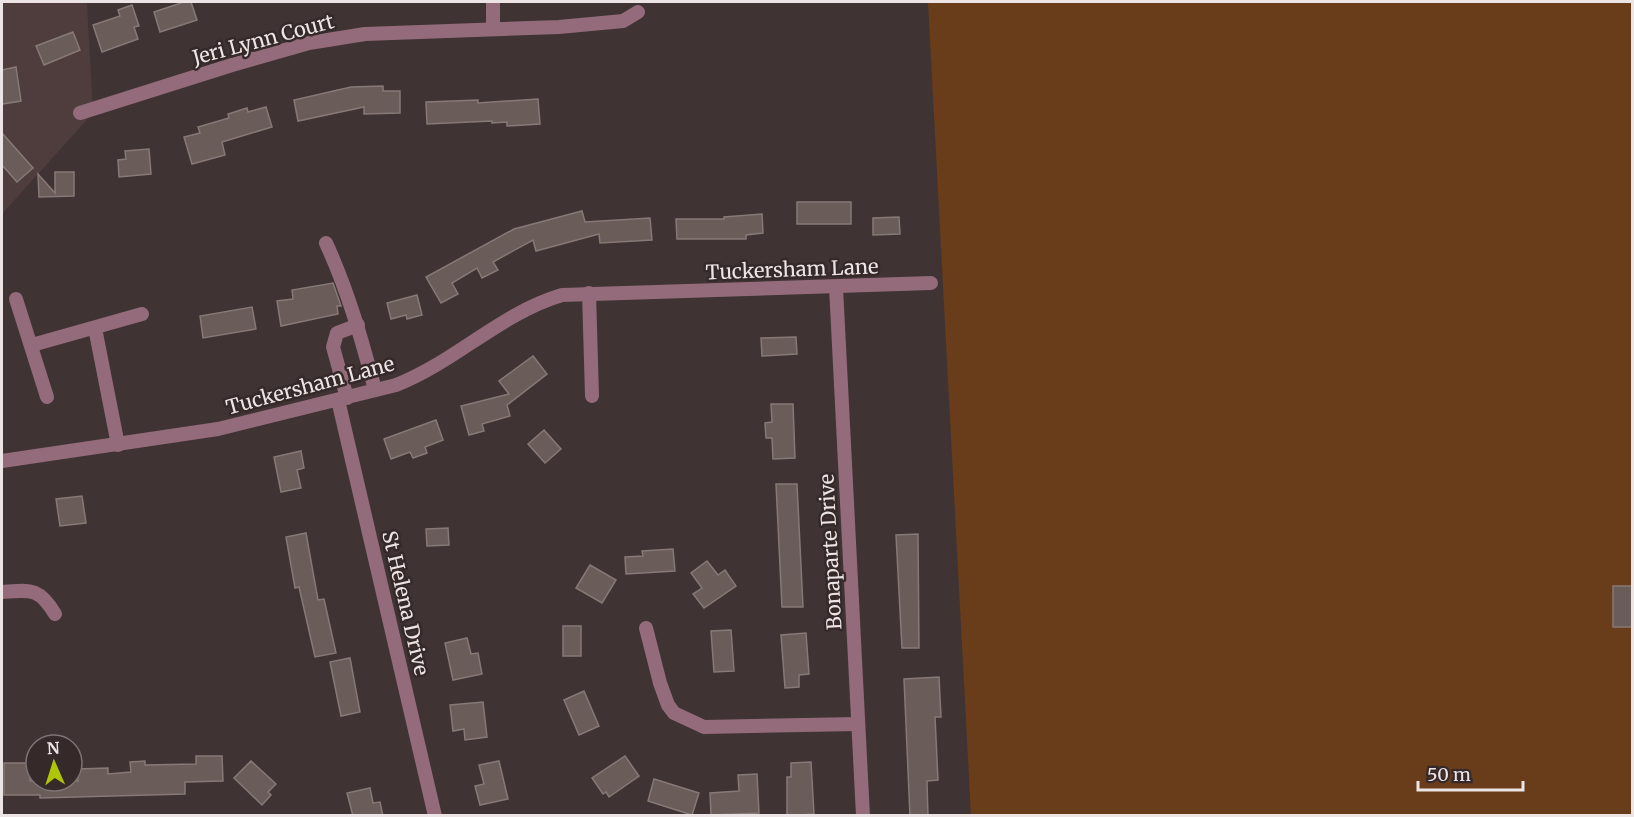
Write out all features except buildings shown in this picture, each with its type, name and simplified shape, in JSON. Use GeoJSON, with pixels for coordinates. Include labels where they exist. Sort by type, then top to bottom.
{"type":"FeatureCollection","features":[{"type":"Feature","properties":{"kind":"street"},"geometry":{"type":"LineString","coordinates":[[493,2],[493,28]]}},
{"type":"Feature","properties":{"kind":"street","name":"Jeri Lynn Court"},"geometry":{"type":"LineString","coordinates":[[80,113],[232,64],[309,43],[365,34],[559,27],[623,21],[638,12]]}},
{"type":"Feature","properties":{"kind":"street"},"geometry":{"type":"LineString","coordinates":[[326,243],[341,274],[358,325],[375,390]]}},
{"type":"Feature","properties":{"kind":"street","name":"Tuckersham Lane"},"geometry":{"type":"LineString","coordinates":[[2,461],[218,429],[375,390],[415,378],[505,320],[538,302],[562,296],[588,293],[931,283]]}},
{"type":"Feature","properties":{"kind":"street","name":"Bonaparte Drive"},"geometry":{"type":"LineString","coordinates":[[836,287],[863,816]]}},
{"type":"Feature","properties":{"kind":"street"},"geometry":{"type":"LineString","coordinates":[[588,293],[592,396]]}},
{"type":"Feature","properties":{"kind":"street"},"geometry":{"type":"LineString","coordinates":[[16,299],[47,397]]}},
{"type":"Feature","properties":{"kind":"street"},"geometry":{"type":"LineString","coordinates":[[32,345],[142,314]]}},
{"type":"Feature","properties":{"kind":"street","name":"St Helena Drive"},"geometry":{"type":"LineString","coordinates":[[358,325],[337,333],[333,347],[435,816]]}},
{"type":"Feature","properties":{"kind":"street"},"geometry":{"type":"LineString","coordinates":[[94,328],[118,445]]}},
{"type":"Feature","properties":{"kind":"street"},"geometry":{"type":"LineString","coordinates":[[2,592],[27,589],[46,598],[55,614]]}},
{"type":"Feature","properties":{"kind":"street"},"geometry":{"type":"LineString","coordinates":[[646,628],[668,705],[674,713],[704,727],[858,724]]}},
{"type":"Feature","properties":{"kind":"shaded area"},"geometry":{"type":"Polygon","coordinates":[[[2,2],[87,2],[93,113],[2,214],[2,2]]]}},
{"type":"Feature","properties":{"kind":"shaded area"},"geometry":{"type":"Polygon","coordinates":[[[928,2],[1632,2],[1632,815],[971,815],[928,2]]]}}]}
